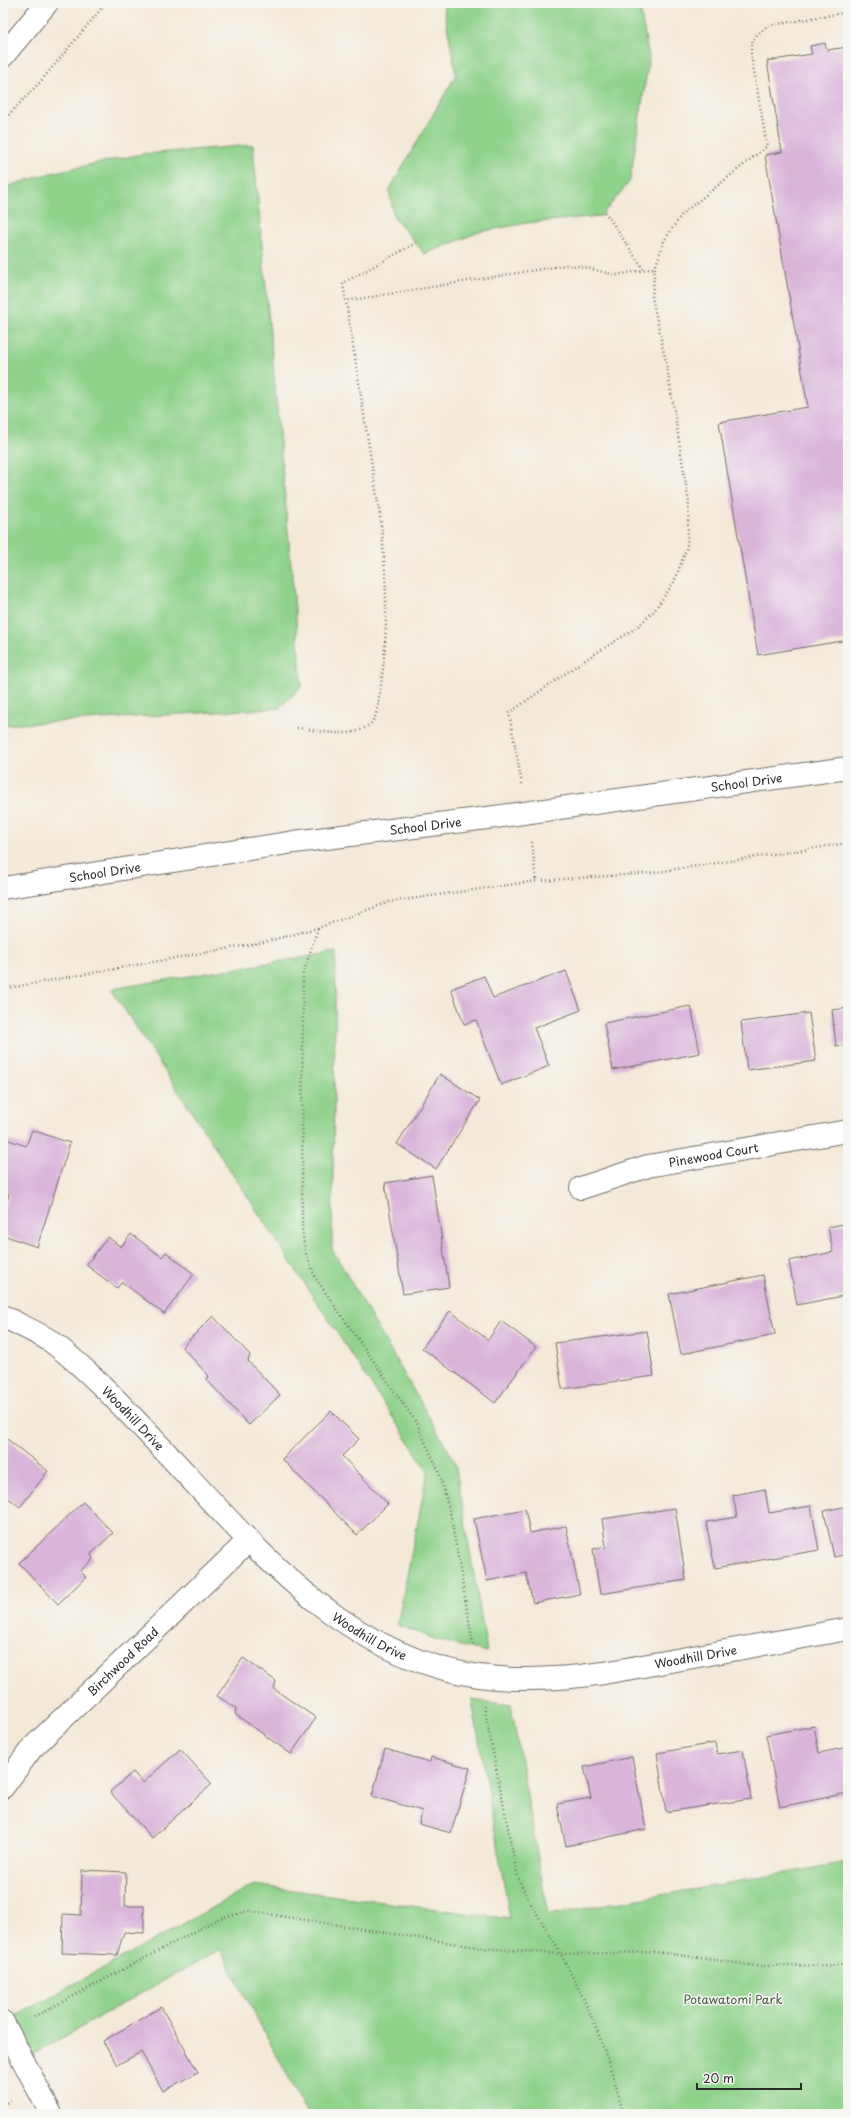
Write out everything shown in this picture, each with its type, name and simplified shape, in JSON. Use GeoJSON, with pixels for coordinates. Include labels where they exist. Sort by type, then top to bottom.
{"type":"FeatureCollection","features":[{"type":"Feature","properties":{"kind":"street"},"geometry":{"type":"LineString","coordinates":[[3,56],[47,3]]}},
{"type":"Feature","properties":{"kind":"street","name":"School Drive"},"geometry":{"type":"LineString","coordinates":[[3,888],[294,842],[848,768]]}},
{"type":"Feature","properties":{"kind":"street","name":"Pinewood Court"},"geometry":{"type":"LineString","coordinates":[[581,1188],[648,1166],[848,1131]]}},
{"type":"Feature","properties":{"kind":"street","name":"Woodhill Drive"},"geometry":{"type":"LineString","coordinates":[[3,1316],[50,1341],[97,1380],[249,1540],[306,1595],[361,1634],[394,1651],[438,1666],[479,1676],[523,1680],[565,1678],[604,1673],[848,1629]]}},
{"type":"Feature","properties":{"kind":"street","name":"Birchwood Road"},"geometry":{"type":"LineString","coordinates":[[3,1787],[32,1748],[249,1540]]}},
{"type":"Feature","properties":{"kind":"street"},"geometry":{"type":"LineString","coordinates":[[3,2022],[51,2114]]}},
{"type":"Feature","properties":{"kind":"path"},"geometry":{"type":"LineString","coordinates":[[3,121],[41,81],[106,3]]}},
{"type":"Feature","properties":{"kind":"path"},"geometry":{"type":"LineString","coordinates":[[536,882],[532,839],[509,713],[579,664],[636,628],[654,611],[674,582],[687,547],[689,503],[667,367],[652,296],[655,268],[664,241],[682,214],[767,146],[751,54],[751,44],[757,34],[767,26],[848,12]]}},
{"type":"Feature","properties":{"kind":"path"},"geometry":{"type":"LineString","coordinates":[[605,212],[644,270]]}},
{"type":"Feature","properties":{"kind":"path"},"geometry":{"type":"LineString","coordinates":[[298,728],[350,732],[358,731],[369,725],[376,714],[383,668],[387,613],[383,542],[343,283],[416,243]]}},
{"type":"Feature","properties":{"kind":"path"},"geometry":{"type":"LineString","coordinates":[[346,301],[566,266],[579,266],[616,274],[655,268]]}},
{"type":"Feature","properties":{"kind":"path"},"geometry":{"type":"LineString","coordinates":[[3,989],[264,942],[318,928],[389,902],[536,882],[651,873],[848,843]]}},
{"type":"Feature","properties":{"kind":"path"},"geometry":{"type":"LineString","coordinates":[[318,928],[303,974],[302,1228],[305,1251],[316,1279],[416,1422],[439,1472],[451,1517],[479,1676],[517,1874],[524,1894],[561,1954],[596,2025],[616,2083],[623,2114]]}},
{"type":"Feature","properties":{"kind":"path"},"geometry":{"type":"LineString","coordinates":[[3,2104],[16,2097],[31,2019],[220,1918],[249,1911],[483,1948],[561,1954],[657,1952],[757,1966],[848,1965]]}},
{"type":"Feature","properties":{"kind":"green space"},"geometry":{"type":"Polygon","coordinates":[[[443,3],[639,3],[649,58],[630,181],[601,216],[527,223],[479,232],[425,254],[394,217],[389,190],[456,75],[443,3]]]}},
{"type":"Feature","properties":{"kind":"green space"},"geometry":{"type":"Polygon","coordinates":[[[253,145],[302,686],[280,708],[3,725],[3,188],[50,173],[142,154],[253,145]]]}},
{"type":"Feature","properties":{"kind":"green space"},"geometry":{"type":"Polygon","coordinates":[[[336,952],[332,1249],[455,1462],[487,1652],[440,1641],[397,1625],[428,1471],[111,989],[336,952]]]}},
{"type":"Feature","properties":{"kind":"green space","name":"Potawatomi Park"},"geometry":{"type":"Polygon","coordinates":[[[472,1700],[511,1705],[548,1915],[848,1862],[848,2114],[308,2114],[220,1949],[23,2060],[3,2023],[254,1885],[510,1919],[472,1700]]]}},
{"type":"Feature","properties":{"kind":"building"},"geometry":{"type":"Polygon","coordinates":[[[825,43],[827,50],[848,47],[848,640],[758,655],[719,422],[808,407],[765,155],[782,152],[767,61],[812,54],[810,46],[825,43]]]}},
{"type":"Feature","properties":{"kind":"building"},"geometry":{"type":"Polygon","coordinates":[[[566,971],[581,1010],[534,1028],[549,1066],[501,1085],[476,1020],[464,1024],[451,989],[484,976],[493,998],[566,971]]]}},
{"type":"Feature","properties":{"kind":"building"},"geometry":{"type":"Polygon","coordinates":[[[691,1006],[700,1053],[613,1070],[604,1023],[691,1006]]]}},
{"type":"Feature","properties":{"kind":"building"},"geometry":{"type":"Polygon","coordinates":[[[848,1008],[848,1044],[836,1046],[832,1010],[848,1008]]]}},
{"type":"Feature","properties":{"kind":"building"},"geometry":{"type":"Polygon","coordinates":[[[809,1013],[816,1061],[747,1070],[741,1022],[809,1013]]]}},
{"type":"Feature","properties":{"kind":"building"},"geometry":{"type":"Polygon","coordinates":[[[440,1074],[480,1100],[436,1169],[397,1144],[440,1074]]]}},
{"type":"Feature","properties":{"kind":"building"},"geometry":{"type":"Polygon","coordinates":[[[32,1130],[70,1143],[37,1247],[3,1235],[3,1214],[9,1195],[3,1193],[3,1138],[26,1146],[32,1130]]]}},
{"type":"Feature","properties":{"kind":"building"},"geometry":{"type":"Polygon","coordinates":[[[432,1175],[449,1287],[403,1294],[385,1183],[432,1175]]]}},
{"type":"Feature","properties":{"kind":"building"},"geometry":{"type":"Polygon","coordinates":[[[848,1223],[848,1295],[797,1305],[789,1261],[833,1252],[828,1227],[848,1223]]]}},
{"type":"Feature","properties":{"kind":"building"},"geometry":{"type":"Polygon","coordinates":[[[131,1234],[162,1257],[166,1252],[194,1274],[164,1314],[122,1282],[117,1288],[86,1265],[108,1237],[121,1247],[131,1234]]]}},
{"type":"Feature","properties":{"kind":"building"},"geometry":{"type":"Polygon","coordinates":[[[763,1275],[775,1335],[681,1354],[669,1294],[763,1275]]]}},
{"type":"Feature","properties":{"kind":"building"},"geometry":{"type":"Polygon","coordinates":[[[450,1311],[488,1340],[501,1321],[536,1347],[495,1403],[422,1348],[450,1311]]]}},
{"type":"Feature","properties":{"kind":"building"},"geometry":{"type":"Polygon","coordinates":[[[213,1316],[250,1355],[248,1361],[280,1395],[249,1425],[206,1379],[209,1376],[182,1347],[213,1316]]]}},
{"type":"Feature","properties":{"kind":"building"},"geometry":{"type":"Polygon","coordinates":[[[647,1331],[654,1376],[562,1389],[555,1343],[647,1331]]]}},
{"type":"Feature","properties":{"kind":"building"},"geometry":{"type":"Polygon","coordinates":[[[331,1411],[359,1439],[342,1456],[388,1504],[357,1535],[282,1459],[331,1411]]]}},
{"type":"Feature","properties":{"kind":"building"},"geometry":{"type":"Polygon","coordinates":[[[3,1436],[48,1471],[20,1507],[3,1494],[3,1436]]]}},
{"type":"Feature","properties":{"kind":"building"},"geometry":{"type":"Polygon","coordinates":[[[765,1489],[769,1513],[811,1506],[819,1550],[715,1568],[706,1522],[737,1517],[733,1495],[765,1489]]]}},
{"type":"Feature","properties":{"kind":"building"},"geometry":{"type":"Polygon","coordinates":[[[83,1502],[113,1533],[91,1554],[93,1559],[80,1571],[86,1577],[58,1604],[19,1563],[83,1502]]]}},
{"type":"Feature","properties":{"kind":"building"},"geometry":{"type":"Polygon","coordinates":[[[848,1506],[848,1554],[834,1557],[824,1511],[848,1506]]]}},
{"type":"Feature","properties":{"kind":"building"},"geometry":{"type":"Polygon","coordinates":[[[675,1508],[686,1580],[600,1594],[593,1549],[606,1547],[602,1519],[675,1508]]]}},
{"type":"Feature","properties":{"kind":"building"},"geometry":{"type":"Polygon","coordinates":[[[525,1509],[530,1533],[566,1526],[580,1594],[533,1603],[526,1573],[487,1581],[474,1519],[525,1509]]]}},
{"type":"Feature","properties":{"kind":"building"},"geometry":{"type":"Polygon","coordinates":[[[243,1658],[276,1681],[274,1689],[316,1718],[291,1754],[235,1714],[236,1708],[217,1696],[243,1658]]]}},
{"type":"Feature","properties":{"kind":"building"},"geometry":{"type":"Polygon","coordinates":[[[814,1726],[819,1753],[848,1747],[848,1793],[780,1807],[766,1735],[814,1726]]]}},
{"type":"Feature","properties":{"kind":"building"},"geometry":{"type":"Polygon","coordinates":[[[715,1743],[717,1754],[743,1750],[751,1799],[666,1812],[657,1753],[715,1743]]]}},
{"type":"Feature","properties":{"kind":"building"},"geometry":{"type":"Polygon","coordinates":[[[180,1749],[212,1784],[152,1838],[110,1792],[133,1772],[143,1783],[180,1749]]]}},
{"type":"Feature","properties":{"kind":"building"},"geometry":{"type":"Polygon","coordinates":[[[385,1749],[430,1762],[431,1757],[470,1768],[451,1833],[419,1824],[422,1811],[372,1796],[385,1749]]]}},
{"type":"Feature","properties":{"kind":"building"},"geometry":{"type":"Polygon","coordinates":[[[632,1757],[646,1829],[566,1846],[557,1804],[591,1798],[584,1767],[632,1757]]]}},
{"type":"Feature","properties":{"kind":"building"},"geometry":{"type":"Polygon","coordinates":[[[82,1870],[126,1872],[125,1906],[144,1906],[144,1933],[124,1932],[117,1955],[62,1953],[63,1914],[81,1915],[82,1870]]]}},
{"type":"Feature","properties":{"kind":"building"},"geometry":{"type":"Polygon","coordinates":[[[161,2007],[198,2072],[163,2091],[141,2052],[117,2065],[103,2041],[161,2007]]]}}]}
